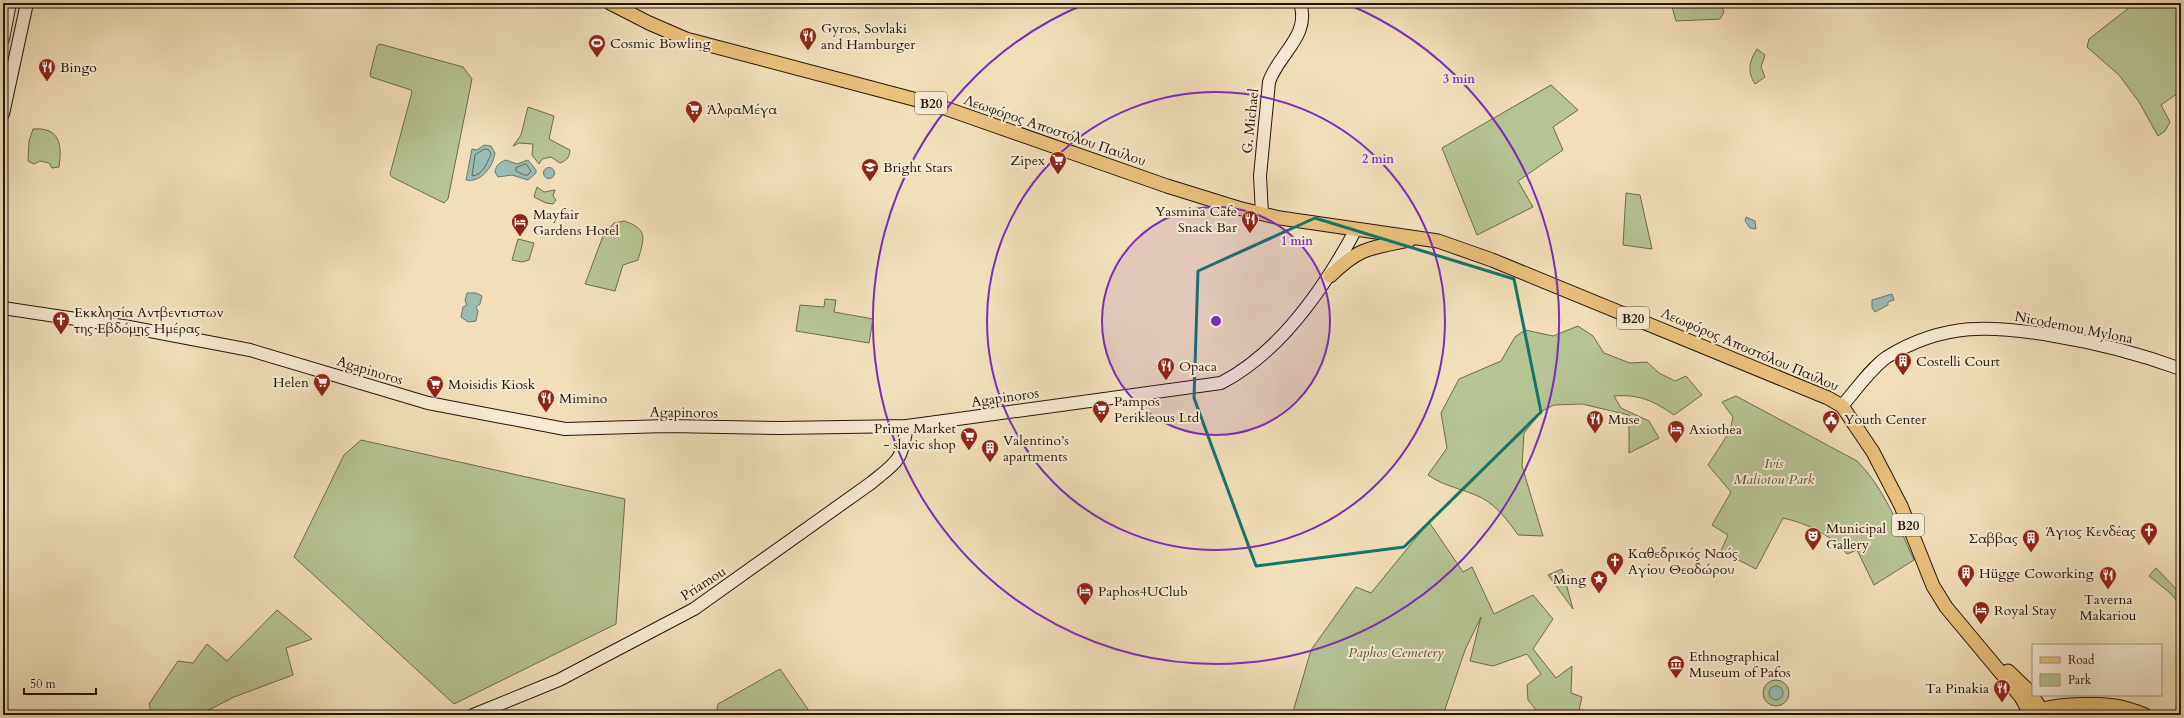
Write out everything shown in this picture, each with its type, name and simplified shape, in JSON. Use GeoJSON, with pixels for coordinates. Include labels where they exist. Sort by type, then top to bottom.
{"type":"FeatureCollection","features":[{"type":"Feature","properties":{"kind":"main road"},"geometry":{"type":"LineString","coordinates":[[3,39],[10,3]]}},
{"type":"Feature","properties":{"kind":"main road"},"geometry":{"type":"LineString","coordinates":[[3,114],[27,3]]}},
{"type":"Feature","properties":{"kind":"main road","name":"Λεωφόρος Αποστόλου Παύλου"},"geometry":{"type":"LineString","coordinates":[[610,3],[649,23],[686,39],[929,103],[1167,186],[1257,212],[1356,229]]}},
{"type":"Feature","properties":{"kind":"main road","name":"G. Michael"},"geometry":{"type":"LineString","coordinates":[[1257,212],[1266,100],[1273,69],[1299,33],[1303,14],[1300,3]]}},
{"type":"Feature","properties":{"kind":"main road","name":"B20"},"geometry":{"type":"LineString","coordinates":[[1356,229],[1421,238]]}},
{"type":"Feature","properties":{"kind":"main road","name":"Agapinoros"},"geometry":{"type":"LineString","coordinates":[[3,308],[129,327],[243,348],[285,359],[428,403],[565,429],[667,426],[780,428],[907,426],[1221,383],[1247,369],[1262,357],[1287,330],[1330,276],[1356,229]]}},
{"type":"Feature","properties":{"kind":"main road"},"geometry":{"type":"LineString","coordinates":[[1330,276],[1349,258],[1370,248],[1421,238]]}},
{"type":"Feature","properties":{"kind":"main road","name":"Λεωφόρος Αποστόλου Παύλου"},"geometry":{"type":"LineString","coordinates":[[1421,238],[1438,241],[1492,260],[1796,384],[1842,406]]}},
{"type":"Feature","properties":{"kind":"main road","name":"Nicodemou Mylona"},"geometry":{"type":"LineString","coordinates":[[1842,406],[1886,357],[1922,338],[1962,329],[1988,327],[2031,331],[2113,347],[2181,369]]}},
{"type":"Feature","properties":{"kind":"main road","name":"B20"},"geometry":{"type":"LineString","coordinates":[[1842,406],[1873,452],[1901,506],[1933,586],[1946,607],[1975,642],[2022,683],[2035,714]]}},
{"type":"Feature","properties":{"kind":"main road","name":"Priamou"},"geometry":{"type":"LineString","coordinates":[[473,715],[559,680],[694,609],[871,483],[896,462],[901,456],[907,426]]}},
{"type":"Feature","properties":{"kind":"main road"},"geometry":{"type":"LineString","coordinates":[[2035,714],[2076,706],[2113,706],[2129,709],[2145,715]]}},
{"type":"Feature","properties":{"kind":"main road"},"geometry":{"type":"LineString","coordinates":[[2071,715],[2118,715]]}},
{"type":"Feature","properties":{"kind":"highlighted area"},"geometry":{"type":"Polygon","coordinates":[[[1315,218],[1514,279],[1541,412],[1404,547],[1256,566],[1194,398],[1198,271],[1315,218]]]}},
{"type":"Feature","properties":{"kind":"green space"},"geometry":{"type":"Polygon","coordinates":[[[1671,3],[1720,3],[1724,12],[1720,19],[1676,21],[1671,3]]]}},
{"type":"Feature","properties":{"kind":"green space"},"geometry":{"type":"Polygon","coordinates":[[[2135,3],[2181,3],[2181,91],[2161,105],[2170,122],[2165,131],[2158,136],[2139,102],[2119,75],[2087,47],[2089,39],[2135,3]]]}},
{"type":"Feature","properties":{"kind":"green space"},"geometry":{"type":"Polygon","coordinates":[[[380,44],[463,67],[472,79],[448,199],[444,203],[392,177],[390,174],[412,92],[411,90],[371,77],[370,74],[377,46],[380,44]]]}},
{"type":"Feature","properties":{"kind":"green space"},"geometry":{"type":"Polygon","coordinates":[[[1757,49],[1765,55],[1761,67],[1765,77],[1755,84],[1752,80],[1750,66],[1757,49]]]}},
{"type":"Feature","properties":{"kind":"green space"},"geometry":{"type":"Polygon","coordinates":[[[1551,85],[1578,110],[1553,127],[1563,150],[1518,181],[1533,207],[1477,235],[1442,148],[1551,85]]]}},
{"type":"Feature","properties":{"kind":"green space"},"geometry":{"type":"Polygon","coordinates":[[[528,107],[554,116],[549,139],[570,150],[569,156],[565,161],[560,163],[551,157],[542,159],[539,164],[532,155],[533,144],[519,143],[513,146],[521,135],[528,107]]]}},
{"type":"Feature","properties":{"kind":"green space"},"geometry":{"type":"Polygon","coordinates":[[[33,129],[49,131],[58,139],[60,152],[59,167],[52,168],[49,163],[40,161],[34,164],[28,161],[29,141],[33,129]]]}},
{"type":"Feature","properties":{"kind":"green space"},"geometry":{"type":"Polygon","coordinates":[[[537,187],[544,192],[555,190],[553,196],[556,200],[553,204],[546,203],[534,197],[537,187]]]}},
{"type":"Feature","properties":{"kind":"green space"},"geometry":{"type":"Polygon","coordinates":[[[1626,193],[1640,195],[1652,249],[1623,245],[1626,193]]]}},
{"type":"Feature","properties":{"kind":"green space"},"geometry":{"type":"Polygon","coordinates":[[[624,221],[638,228],[643,236],[638,260],[623,265],[615,291],[585,284],[603,236],[614,223],[624,221]]]}},
{"type":"Feature","properties":{"kind":"green space"},"geometry":{"type":"Polygon","coordinates":[[[518,239],[534,243],[529,260],[522,262],[512,260],[518,239]]]}},
{"type":"Feature","properties":{"kind":"green space"},"geometry":{"type":"Polygon","coordinates":[[[825,299],[836,300],[834,312],[873,319],[869,343],[796,331],[800,305],[824,307],[825,299]]]}},
{"type":"Feature","properties":{"kind":"green space"},"geometry":{"type":"Polygon","coordinates":[[[1578,326],[1593,336],[1604,353],[1630,363],[1647,362],[1659,373],[1675,381],[1686,376],[1702,395],[1674,415],[1653,402],[1639,397],[1614,396],[1621,408],[1649,421],[1659,438],[1629,453],[1629,415],[1582,404],[1554,405],[1542,411],[1524,433],[1522,466],[1543,536],[1518,535],[1493,505],[1487,501],[1434,479],[1428,475],[1447,448],[1441,413],[1459,379],[1501,361],[1515,337],[1525,330],[1553,336],[1578,326]]]}},
{"type":"Feature","properties":{"kind":"green space","name":"Ivis Maliotou Park"},"geometry":{"type":"Polygon","coordinates":[[[1736,396],[1857,461],[1867,472],[1883,495],[1914,560],[1874,585],[1857,550],[1847,554],[1834,541],[1818,531],[1801,523],[1783,518],[1756,569],[1721,551],[1728,535],[1712,525],[1731,492],[1708,465],[1730,431],[1733,417],[1722,402],[1736,396]]]}},
{"type":"Feature","properties":{"kind":"green space"},"geometry":{"type":"Polygon","coordinates":[[[361,440],[625,499],[616,624],[454,704],[294,557],[344,455],[361,440]]]}},
{"type":"Feature","properties":{"kind":"green space","name":"Paphos Cemetery"},"geometry":{"type":"Polygon","coordinates":[[[1429,522],[1463,572],[1472,567],[1494,614],[1533,595],[1553,619],[1533,649],[1556,678],[1572,666],[1571,693],[1582,697],[1578,715],[1540,715],[1528,700],[1527,685],[1541,674],[1527,654],[1493,666],[1470,661],[1481,617],[1465,650],[1443,715],[1292,715],[1311,650],[1356,587],[1371,593],[1429,522]]]}},
{"type":"Feature","properties":{"kind":"green space"},"geometry":{"type":"Polygon","coordinates":[[[2156,568],[2181,594],[2181,602],[2179,603],[2169,592],[2149,576],[2156,568]]]}},
{"type":"Feature","properties":{"kind":"green space"},"geometry":{"type":"Polygon","coordinates":[[[1562,569],[1573,609],[1548,575],[1562,569]]]}},
{"type":"Feature","properties":{"kind":"green space"},"geometry":{"type":"Polygon","coordinates":[[[277,610],[312,639],[286,648],[293,675],[234,697],[199,715],[152,715],[149,704],[178,661],[193,663],[207,644],[227,661],[277,610]]]}},
{"type":"Feature","properties":{"kind":"green space"},"geometry":{"type":"Polygon","coordinates":[[[780,669],[812,715],[716,715],[718,704],[780,669]]]}},
{"type":"Feature","properties":{"kind":"green space"},"geometry":{"type":"Polygon","coordinates":[[[1776,680],[1786,683],[1789,693],[1786,703],[1776,706],[1766,703],[1763,693],[1766,683],[1776,680]]]}},
{"type":"Feature","properties":{"kind":"water"},"geometry":{"type":"Polygon","coordinates":[[[484,145],[491,146],[495,153],[492,164],[485,173],[477,179],[466,180],[472,149],[477,150],[484,145]]]}},
{"type":"Feature","properties":{"kind":"water"},"geometry":{"type":"Polygon","coordinates":[[[506,160],[517,164],[528,160],[536,170],[536,173],[528,180],[512,175],[498,177],[495,172],[496,167],[506,160]]]}},
{"type":"Feature","properties":{"kind":"water"},"geometry":{"type":"Polygon","coordinates":[[[547,168],[551,168],[553,169],[553,177],[547,178],[544,175],[544,171],[547,168]]]}},
{"type":"Feature","properties":{"kind":"water"},"geometry":{"type":"Polygon","coordinates":[[[1746,217],[1755,221],[1756,229],[1750,228],[1745,221],[1746,217]]]}},
{"type":"Feature","properties":{"kind":"water"},"geometry":{"type":"Polygon","coordinates":[[[467,293],[476,293],[482,296],[480,304],[476,307],[478,311],[476,321],[468,322],[461,317],[463,307],[467,305],[465,301],[467,293]]]}},
{"type":"Feature","properties":{"kind":"water"},"geometry":{"type":"Polygon","coordinates":[[[1892,294],[1894,300],[1888,302],[1888,305],[1875,312],[1872,308],[1872,300],[1892,294]]]}},
{"type":"Feature","properties":{"kind":"water"},"geometry":{"type":"Polygon","coordinates":[[[1773,686],[1779,686],[1783,690],[1783,696],[1779,700],[1773,700],[1769,696],[1769,690],[1773,686]]]}},
{"type":"Feature","properties":{"kind":"place","name":"Gyros, Sovlaki and Hamburger"},"geometry":{"type":"Point","coordinates":[808,51]}},
{"type":"Feature","properties":{"kind":"place","name":"Cosmic Bowling"},"geometry":{"type":"Point","coordinates":[597,58]}},
{"type":"Feature","properties":{"kind":"place","name":"Bingo"},"geometry":{"type":"Point","coordinates":[47,82]}},
{"type":"Feature","properties":{"kind":"place","name":"ΆλφαΜέγα"},"geometry":{"type":"Point","coordinates":[694,124]}},
{"type":"Feature","properties":{"kind":"place","name":"Zipex"},"geometry":{"type":"Point","coordinates":[1058,175]}},
{"type":"Feature","properties":{"kind":"place","name":"Bright Stars"},"geometry":{"type":"Point","coordinates":[870,182]}},
{"type":"Feature","properties":{"kind":"place","name":"Yasmina Cafe Snack Bar"},"geometry":{"type":"Point","coordinates":[1250,234]}},
{"type":"Feature","properties":{"kind":"place","name":"Mayfair Gardens Hotel"},"geometry":{"type":"Point","coordinates":[520,237]}},
{"type":"Feature","properties":{"kind":"place","name":"Εκκλησία Αντβεντιστων της Εβδόμης Ημέρας"},"geometry":{"type":"Point","coordinates":[61,335]}},
{"type":"Feature","properties":{"kind":"place","name":"Costelli Court"},"geometry":{"type":"Point","coordinates":[1903,376]}},
{"type":"Feature","properties":{"kind":"place","name":"Opaca"},"geometry":{"type":"Point","coordinates":[1166,381]}},
{"type":"Feature","properties":{"kind":"place","name":"Helen"},"geometry":{"type":"Point","coordinates":[322,397]}},
{"type":"Feature","properties":{"kind":"place","name":"Moisidis Kiosk"},"geometry":{"type":"Point","coordinates":[435,399]}},
{"type":"Feature","properties":{"kind":"place","name":"Mimino"},"geometry":{"type":"Point","coordinates":[546,413]}},
{"type":"Feature","properties":{"kind":"place","name":"Pampos Perikleous Ltd"},"geometry":{"type":"Point","coordinates":[1101,424]}},
{"type":"Feature","properties":{"kind":"place","name":"Muse"},"geometry":{"type":"Point","coordinates":[1595,434]}},
{"type":"Feature","properties":{"kind":"place","name":"Youth Center"},"geometry":{"type":"Point","coordinates":[1831,434]}},
{"type":"Feature","properties":{"kind":"place","name":"Axiothea"},"geometry":{"type":"Point","coordinates":[1676,444]}},
{"type":"Feature","properties":{"kind":"place","name":"Prime Market - slavic shop"},"geometry":{"type":"Point","coordinates":[969,451]}},
{"type":"Feature","properties":{"kind":"place","name":"Valentino’s apartments"},"geometry":{"type":"Point","coordinates":[990,463]}},
{"type":"Feature","properties":{"kind":"place","name":"Άγιος Κενδέας"},"geometry":{"type":"Point","coordinates":[2149,546]}},
{"type":"Feature","properties":{"kind":"place","name":"Municipal Gallery"},"geometry":{"type":"Point","coordinates":[1813,551]}},
{"type":"Feature","properties":{"kind":"place","name":"Σαββας"},"geometry":{"type":"Point","coordinates":[2031,553]}},
{"type":"Feature","properties":{"kind":"place","name":"Καθεδρικός Ναός Αγίου Θεοδώρου"},"geometry":{"type":"Point","coordinates":[1615,576]}},
{"type":"Feature","properties":{"kind":"place","name":"Hügge Coworking"},"geometry":{"type":"Point","coordinates":[1966,588]}},
{"type":"Feature","properties":{"kind":"place","name":"Taverna Makariou"},"geometry":{"type":"Point","coordinates":[2108,590]}},
{"type":"Feature","properties":{"kind":"place","name":"Ming"},"geometry":{"type":"Point","coordinates":[1599,594]}},
{"type":"Feature","properties":{"kind":"place","name":"Paphos4UClub"},"geometry":{"type":"Point","coordinates":[1085,606]}},
{"type":"Feature","properties":{"kind":"place","name":"Royal Stay"},"geometry":{"type":"Point","coordinates":[1981,625]}},
{"type":"Feature","properties":{"kind":"place","name":"Ethnographical Museum of Pafos"},"geometry":{"type":"Point","coordinates":[1676,679]}},
{"type":"Feature","properties":{"kind":"place","name":"Ta Pinakia"},"geometry":{"type":"Point","coordinates":[2002,703]}}]}
